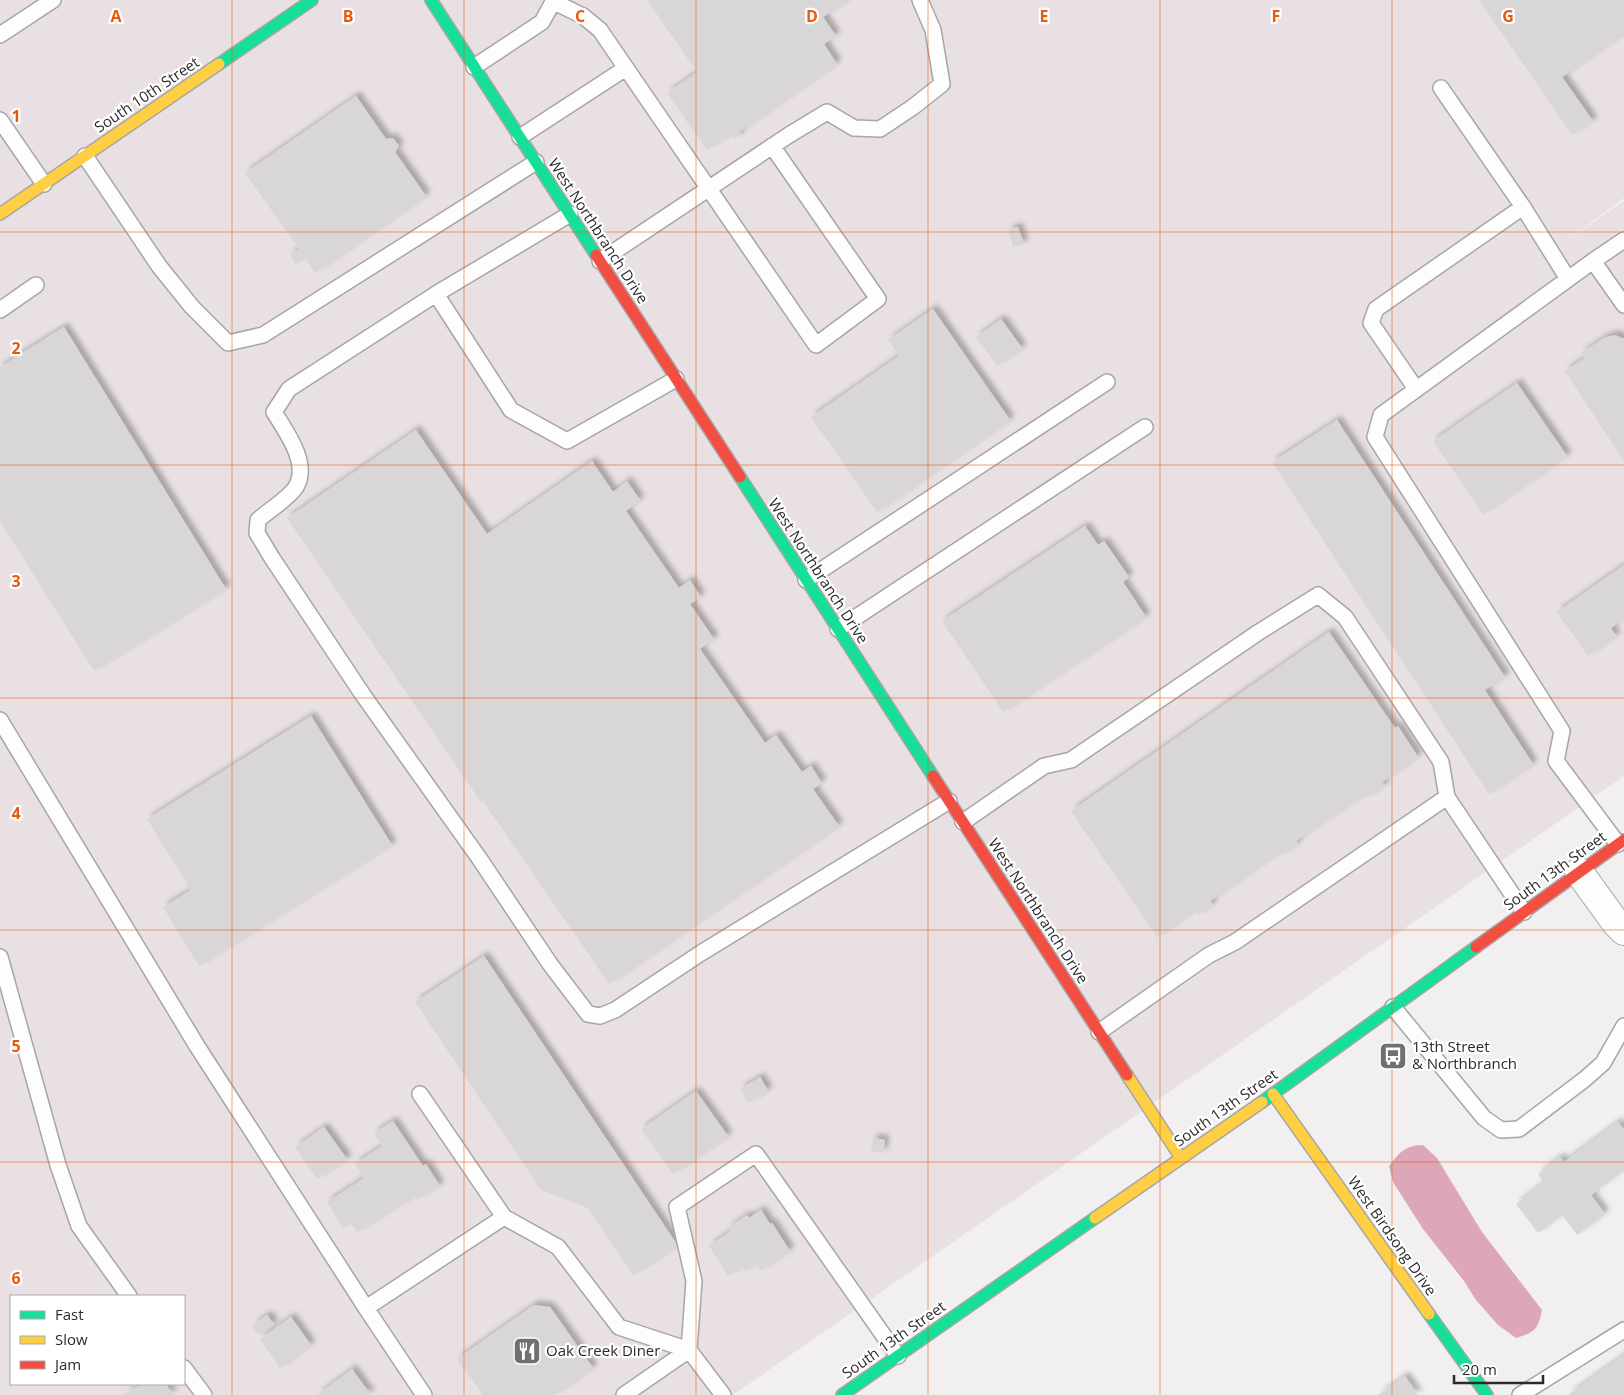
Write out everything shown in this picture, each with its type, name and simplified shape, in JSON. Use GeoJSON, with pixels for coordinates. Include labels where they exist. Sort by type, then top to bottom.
{"type":"FeatureCollection","features":[{"type":"Feature","properties":{"kind":"street","name":"South 10th Street"},"geometry":{"type":"LineString","coordinates":[[0,214],[312,0]]}},
{"type":"Feature","properties":{"kind":"street","name":"West Northbranch Drive"},"geometry":{"type":"LineString","coordinates":[[431,0],[1181,1158]]}},
{"type":"Feature","properties":{"kind":"street","name":"South 13th Street"},"geometry":{"type":"LineString","coordinates":[[842,1395],[1273,1094],[1621,842]]}},
{"type":"Feature","properties":{"kind":"street"},"geometry":{"type":"LineString","coordinates":[[1579,872],[1616,923],[1624,931]]}},
{"type":"Feature","properties":{"kind":"street","name":"West Birdsong Drive"},"geometry":{"type":"LineString","coordinates":[[1273,1094],[1486,1395]]}},
{"type":"Feature","properties":{"kind":"lane"},"geometry":{"type":"LineString","coordinates":[[0,35],[53,0]]}},
{"type":"Feature","properties":{"kind":"lane"},"geometry":{"type":"LineString","coordinates":[[600,261],[772,146],[827,112],[854,128],[880,130],[942,84],[934,30],[920,0]]}},
{"type":"Feature","properties":{"kind":"lane"},"geometry":{"type":"LineString","coordinates":[[474,67],[542,22],[554,1],[584,16],[600,30],[816,345],[878,299],[772,146]]}},
{"type":"Feature","properties":{"kind":"lane"},"geometry":{"type":"LineString","coordinates":[[520,137],[626,68]]}},
{"type":"Feature","properties":{"kind":"lane"},"geometry":{"type":"LineString","coordinates":[[1441,88],[1523,207],[1568,279]]}},
{"type":"Feature","properties":{"kind":"lane"},"geometry":{"type":"LineString","coordinates":[[0,120],[44,184]]}},
{"type":"Feature","properties":{"kind":"lane"},"geometry":{"type":"LineString","coordinates":[[85,156],[159,266],[192,307],[228,343],[263,335],[536,162]]}},
{"type":"Feature","properties":{"kind":"lane"},"geometry":{"type":"LineString","coordinates":[[1416,389],[1371,323],[1376,309],[1523,207]]}},
{"type":"Feature","properties":{"kind":"lane"},"geometry":{"type":"LineString","coordinates":[[570,214],[436,294],[289,389],[274,412],[295,448],[300,473],[296,487],[258,520],[257,533],[272,558],[363,695],[473,850],[550,964],[588,1014],[600,1016],[615,1010],[710,948],[949,801]]}},
{"type":"Feature","properties":{"kind":"lane"},"geometry":{"type":"LineString","coordinates":[[1621,842],[1556,761],[1562,731],[1375,437],[1381,415],[1624,240]]}},
{"type":"Feature","properties":{"kind":"lane"},"geometry":{"type":"LineString","coordinates":[[1593,261],[1624,305]]}},
{"type":"Feature","properties":{"kind":"lane"},"geometry":{"type":"LineString","coordinates":[[0,310],[36,285]]}},
{"type":"Feature","properties":{"kind":"lane"},"geometry":{"type":"LineString","coordinates":[[436,294],[511,410],[567,441],[676,379]]}},
{"type":"Feature","properties":{"kind":"lane"},"geometry":{"type":"LineString","coordinates":[[806,580],[1107,382]]}},
{"type":"Feature","properties":{"kind":"lane"},"geometry":{"type":"LineString","coordinates":[[838,629],[1145,427]]}},
{"type":"Feature","properties":{"kind":"lane"},"geometry":{"type":"LineString","coordinates":[[963,822],[1044,766],[1071,760],[1259,632],[1318,595],[1345,617],[1441,762],[1447,797],[1524,912]]}},
{"type":"Feature","properties":{"kind":"lane"},"geometry":{"type":"LineString","coordinates":[[0,720],[197,1046],[424,1395]]}},
{"type":"Feature","properties":{"kind":"lane"},"geometry":{"type":"LineString","coordinates":[[1099,1032],[1209,955],[1236,942],[1447,797]]}},
{"type":"Feature","properties":{"kind":"lane"},"geometry":{"type":"LineString","coordinates":[[0,957],[58,1165],[79,1226],[128,1295]]}},
{"type":"Feature","properties":{"kind":"lane"},"geometry":{"type":"LineString","coordinates":[[1393,1007],[1484,1118],[1501,1130],[1518,1129],[1585,1079],[1603,1063],[1624,1026]]}},
{"type":"Feature","properties":{"kind":"lane"},"geometry":{"type":"LineString","coordinates":[[420,1094],[504,1216],[558,1246],[619,1327],[688,1350],[723,1395]]}},
{"type":"Feature","properties":{"kind":"lane"},"geometry":{"type":"LineString","coordinates":[[624,1395],[688,1350],[694,1281],[677,1207],[756,1154],[898,1356]]}},
{"type":"Feature","properties":{"kind":"lane"},"geometry":{"type":"LineString","coordinates":[[366,1308],[504,1216]]}},
{"type":"Feature","properties":{"kind":"lane"},"geometry":{"type":"LineString","coordinates":[[1520,1395],[1624,1330]]}},
{"type":"Feature","properties":{"kind":"lane"},"geometry":{"type":"LineString","coordinates":[[185,1369],[204,1395]]}},
{"type":"Feature","properties":{"kind":"shaded area"},"geometry":{"type":"Polygon","coordinates":[[[0,0],[1624,0],[1624,198],[1559,246],[1624,201],[1624,776],[733,1395],[0,1395],[0,0]]]}},
{"type":"Feature","properties":{"kind":"shaded area"},"geometry":{"type":"Polygon","coordinates":[[[1423,1145],[1437,1158],[1482,1232],[1542,1310],[1539,1322],[1532,1332],[1516,1338],[1498,1325],[1476,1300],[1464,1281],[1423,1229],[1393,1182],[1389,1166],[1393,1161],[1407,1148],[1423,1145]]]}},
{"type":"Feature","properties":{"kind":"building"},"geometry":{"type":"Polygon","coordinates":[[[647,0],[848,0],[823,17],[836,36],[824,44],[837,64],[739,132],[741,135],[734,139],[731,134],[707,150],[667,93],[697,72],[647,0]]]}},
{"type":"Feature","properties":{"kind":"building"},"geometry":{"type":"Polygon","coordinates":[[[1479,0],[1624,0],[1624,34],[1562,77],[1593,121],[1572,135],[1479,0]]]}},
{"type":"Feature","properties":{"kind":"building"},"geometry":{"type":"Polygon","coordinates":[[[356,96],[386,139],[393,138],[399,146],[395,152],[426,196],[315,273],[305,258],[296,264],[290,255],[299,249],[245,173],[356,96]]]}},
{"type":"Feature","properties":{"kind":"building"},"geometry":{"type":"Polygon","coordinates":[[[1018,227],[1024,244],[1013,247],[1008,230],[1018,227]]]}},
{"type":"Feature","properties":{"kind":"building"},"geometry":{"type":"Polygon","coordinates":[[[933,309],[1010,420],[877,512],[811,417],[899,356],[888,340],[933,309]]]}},
{"type":"Feature","properties":{"kind":"building"},"geometry":{"type":"Polygon","coordinates":[[[1001,319],[1022,348],[997,366],[976,337],[1001,319]]]}},
{"type":"Feature","properties":{"kind":"building"},"geometry":{"type":"Polygon","coordinates":[[[64,327],[226,589],[94,671],[0,521],[0,367],[64,327]]]}},
{"type":"Feature","properties":{"kind":"building"},"geometry":{"type":"Polygon","coordinates":[[[1615,335],[1624,339],[1624,461],[1565,371],[1585,358],[1581,353],[1604,338],[1615,335]]]}},
{"type":"Feature","properties":{"kind":"building"},"geometry":{"type":"Polygon","coordinates":[[[1517,383],[1567,456],[1483,514],[1433,441],[1517,383]]]}},
{"type":"Feature","properties":{"kind":"building"},"geometry":{"type":"Polygon","coordinates":[[[1337,420],[1505,677],[1485,690],[1533,764],[1489,794],[1272,462],[1337,420]]]}},
{"type":"Feature","properties":{"kind":"building"},"geometry":{"type":"Polygon","coordinates":[[[416,430],[487,534],[592,461],[613,492],[627,481],[640,500],[626,511],[679,588],[690,580],[701,597],[690,604],[714,639],[700,649],[765,743],[776,735],[802,772],[811,766],[822,783],[813,789],[839,826],[609,984],[483,801],[481,802],[287,518],[416,430]]]}},
{"type":"Feature","properties":{"kind":"building"},"geometry":{"type":"Polygon","coordinates":[[[1085,526],[1098,545],[1104,541],[1129,577],[1123,582],[1146,617],[1003,712],[942,621],[1085,526]]]}},
{"type":"Feature","properties":{"kind":"building"},"geometry":{"type":"Polygon","coordinates":[[[1624,565],[1624,619],[1611,628],[1616,636],[1588,656],[1557,612],[1624,565]]]}},
{"type":"Feature","properties":{"kind":"building"},"geometry":{"type":"Polygon","coordinates":[[[1329,632],[1395,728],[1398,726],[1418,757],[1382,782],[1385,785],[1367,798],[1365,794],[1296,841],[1298,844],[1282,855],[1280,852],[1210,901],[1213,905],[1198,915],[1195,911],[1157,937],[1071,811],[1329,632]]]}},
{"type":"Feature","properties":{"kind":"building"},"geometry":{"type":"Polygon","coordinates":[[[311,716],[392,845],[199,966],[163,907],[191,890],[147,819],[311,716]]]}},
{"type":"Feature","properties":{"kind":"building"},"geometry":{"type":"Polygon","coordinates":[[[484,956],[678,1246],[633,1275],[588,1208],[541,1190],[415,1002],[484,956]]]}},
{"type":"Feature","properties":{"kind":"building"},"geometry":{"type":"Polygon","coordinates":[[[760,1077],[768,1091],[748,1103],[740,1089],[760,1077]]]}},
{"type":"Feature","properties":{"kind":"building"},"geometry":{"type":"Polygon","coordinates":[[[696,1091],[728,1136],[673,1174],[641,1129],[696,1091]]]}},
{"type":"Feature","properties":{"kind":"building"},"geometry":{"type":"Polygon","coordinates":[[[393,1121],[423,1166],[426,1164],[440,1186],[417,1200],[415,1196],[357,1232],[351,1223],[343,1228],[327,1202],[364,1178],[355,1164],[382,1146],[374,1133],[393,1121]]]}},
{"type":"Feature","properties":{"kind":"building"},"geometry":{"type":"Polygon","coordinates":[[[1618,1122],[1624,1130],[1624,1170],[1591,1195],[1605,1214],[1577,1235],[1562,1215],[1538,1233],[1516,1204],[1544,1183],[1538,1174],[1560,1157],[1564,1162],[1618,1122]]]}},
{"type":"Feature","properties":{"kind":"building"},"geometry":{"type":"Polygon","coordinates":[[[324,1127],[347,1159],[317,1179],[295,1147],[324,1127]]]}},
{"type":"Feature","properties":{"kind":"building"},"geometry":{"type":"Polygon","coordinates":[[[873,1138],[885,1140],[883,1153],[871,1151],[873,1138]]]}},
{"type":"Feature","properties":{"kind":"building"},"geometry":{"type":"Polygon","coordinates":[[[761,1210],[790,1251],[760,1271],[756,1264],[745,1271],[742,1267],[728,1276],[709,1246],[731,1231],[728,1228],[747,1215],[749,1218],[761,1210]]]}},
{"type":"Feature","properties":{"kind":"building"},"geometry":{"type":"Polygon","coordinates":[[[534,1305],[550,1307],[593,1368],[554,1395],[483,1395],[457,1359],[534,1305]]]}},
{"type":"Feature","properties":{"kind":"building"},"geometry":{"type":"Polygon","coordinates":[[[267,1315],[274,1324],[259,1335],[252,1326],[267,1315]]]}},
{"type":"Feature","properties":{"kind":"building"},"geometry":{"type":"Polygon","coordinates":[[[291,1317],[311,1345],[280,1368],[260,1339],[291,1317]]]}},
{"type":"Feature","properties":{"kind":"building"},"geometry":{"type":"Polygon","coordinates":[[[1624,1355],[1624,1395],[1568,1395],[1624,1355]]]}},
{"type":"Feature","properties":{"kind":"building"},"geometry":{"type":"Polygon","coordinates":[[[352,1369],[371,1395],[317,1395],[352,1369]]]}},
{"type":"Feature","properties":{"kind":"building"},"geometry":{"type":"Polygon","coordinates":[[[1405,1376],[1418,1395],[1378,1395],[1405,1376]]]}},
{"type":"Feature","properties":{"kind":"building"},"geometry":{"type":"Polygon","coordinates":[[[140,1385],[167,1385],[173,1395],[124,1395],[140,1385]]]}},
{"type":"Feature","properties":{"kind":"traffic: fast"},"geometry":{"type":"LineString","coordinates":[[219,64],[312,0]]}},
{"type":"Feature","properties":{"kind":"traffic: fast"},"geometry":{"type":"LineString","coordinates":[[431,0],[596,255]]}},
{"type":"Feature","properties":{"kind":"traffic: fast"},"geometry":{"type":"LineString","coordinates":[[740,477],[933,776]]}},
{"type":"Feature","properties":{"kind":"traffic: fast"},"geometry":{"type":"LineString","coordinates":[[1262,1102],[1476,947]]}},
{"type":"Feature","properties":{"kind":"traffic: fast"},"geometry":{"type":"LineString","coordinates":[[842,1395],[1095,1218]]}},
{"type":"Feature","properties":{"kind":"traffic: fast"},"geometry":{"type":"LineString","coordinates":[[1429,1314],[1487,1395]]}},
{"type":"Feature","properties":{"kind":"traffic: slow"},"geometry":{"type":"LineString","coordinates":[[0,214],[219,64]]}},
{"type":"Feature","properties":{"kind":"traffic: slow"},"geometry":{"type":"LineString","coordinates":[[1127,1075],[1181,1158]]}},
{"type":"Feature","properties":{"kind":"traffic: slow"},"geometry":{"type":"LineString","coordinates":[[1273,1094],[1429,1314]]}},
{"type":"Feature","properties":{"kind":"traffic: slow"},"geometry":{"type":"LineString","coordinates":[[1095,1218],[1262,1102]]}},
{"type":"Feature","properties":{"kind":"traffic: jam"},"geometry":{"type":"LineString","coordinates":[[596,255],[740,477]]}},
{"type":"Feature","properties":{"kind":"traffic: jam"},"geometry":{"type":"LineString","coordinates":[[933,776],[1127,1075]]}},
{"type":"Feature","properties":{"kind":"traffic: jam"},"geometry":{"type":"LineString","coordinates":[[1476,947],[1624,840]]}},
{"type":"Feature","properties":{"kind":"place","name":"13th Street & Northbranch"},"geometry":{"type":"Point","coordinates":[1393,1056]}},
{"type":"Feature","properties":{"kind":"place","name":"Oak Creek Diner"},"geometry":{"type":"Point","coordinates":[527,1351]}}]}
